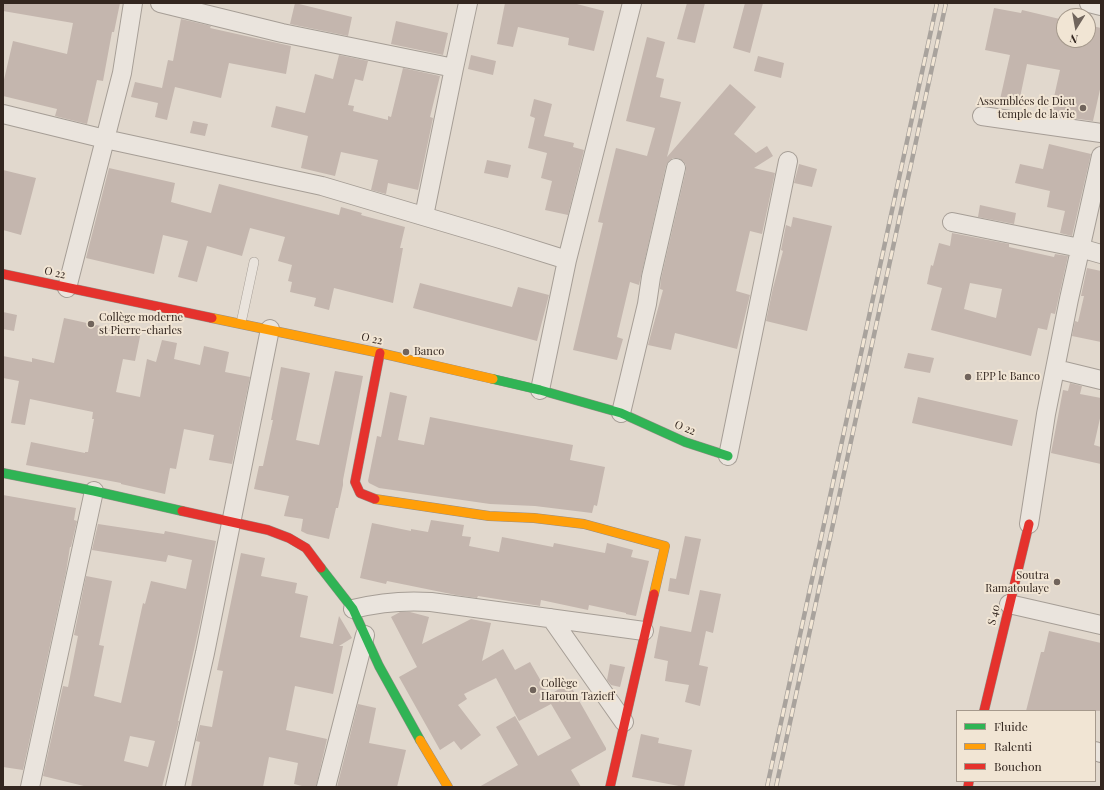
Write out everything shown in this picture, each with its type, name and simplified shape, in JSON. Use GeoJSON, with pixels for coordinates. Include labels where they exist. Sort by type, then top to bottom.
{"type":"FeatureCollection","features":[{"type":"Feature","properties":{"kind":"street"},"geometry":{"type":"LineString","coordinates":[[67,288],[122,72],[133,3]]}},
{"type":"Feature","properties":{"kind":"street"},"geometry":{"type":"LineString","coordinates":[[160,3],[282,33],[454,68]]}},
{"type":"Feature","properties":{"kind":"street"},"geometry":{"type":"LineString","coordinates":[[424,216],[468,3]]}},
{"type":"Feature","properties":{"kind":"street"},"geometry":{"type":"LineString","coordinates":[[540,390],[567,260],[632,3]]}},
{"type":"Feature","properties":{"kind":"street"},"geometry":{"type":"LineString","coordinates":[[1089,3],[1101,6]]}},
{"type":"Feature","properties":{"kind":"street"},"geometry":{"type":"LineString","coordinates":[[3,114],[105,139],[322,186],[567,260]]}},
{"type":"Feature","properties":{"kind":"street"},"geometry":{"type":"LineString","coordinates":[[982,116],[1101,133]]}},
{"type":"Feature","properties":{"kind":"street"},"geometry":{"type":"LineString","coordinates":[[1029,524],[1046,414],[1080,248],[1101,156]]}},
{"type":"Feature","properties":{"kind":"street"},"geometry":{"type":"LineString","coordinates":[[728,456],[788,161]]}},
{"type":"Feature","properties":{"kind":"street"},"geometry":{"type":"LineString","coordinates":[[622,413],[646,310],[651,277],[676,168]]}},
{"type":"Feature","properties":{"kind":"street"},"geometry":{"type":"LineString","coordinates":[[952,222],[1080,248],[1101,254]]}},
{"type":"Feature","properties":{"kind":"street","name":"O 22"},"geometry":{"type":"LineString","coordinates":[[3,274],[270,329],[540,390],[622,413],[685,442],[728,456]]}},
{"type":"Feature","properties":{"kind":"street"},"geometry":{"type":"LineString","coordinates":[[175,787],[205,653],[270,329]]}},
{"type":"Feature","properties":{"kind":"street"},"geometry":{"type":"LineString","coordinates":[[380,353],[355,482],[356,488],[360,493],[376,500],[410,506],[489,516],[534,518],[584,524],[665,546],[644,631],[610,787]]}},
{"type":"Feature","properties":{"kind":"street"},"geometry":{"type":"LineString","coordinates":[[1056,369],[1101,380]]}},
{"type":"Feature","properties":{"kind":"street"},"geometry":{"type":"LineString","coordinates":[[3,473],[94,491],[268,530],[289,538],[306,548],[353,609],[379,666],[448,787]]}},
{"type":"Feature","properties":{"kind":"street"},"geometry":{"type":"LineString","coordinates":[[30,787],[94,491]]}},
{"type":"Feature","properties":{"kind":"street","name":"S 40"},"geometry":{"type":"LineString","coordinates":[[984,710],[1029,524]]}},
{"type":"Feature","properties":{"kind":"street"},"geometry":{"type":"LineString","coordinates":[[353,609],[380,602],[400,600],[418,601],[644,631]]}},
{"type":"Feature","properties":{"kind":"street"},"geometry":{"type":"LineString","coordinates":[[1009,604],[1101,625]]}},
{"type":"Feature","properties":{"kind":"street"},"geometry":{"type":"LineString","coordinates":[[551,618],[624,722]]}},
{"type":"Feature","properties":{"kind":"street"},"geometry":{"type":"LineString","coordinates":[[326,787],[364,635]]}},
{"type":"Feature","properties":{"kind":"lane"},"geometry":{"type":"LineString","coordinates":[[241,323],[254,262]]}},
{"type":"Feature","properties":{"kind":"building"},"geometry":{"type":"Polygon","coordinates":[[[3,3],[120,3],[114,32],[112,32],[103,81],[97,80],[87,124],[55,116],[57,109],[3,96],[3,84],[13,41],[67,54],[73,23],[3,11],[3,3]]]}},
{"type":"Feature","properties":{"kind":"building"},"geometry":{"type":"Polygon","coordinates":[[[295,3],[352,17],[348,36],[290,24],[295,3]]]}},
{"type":"Feature","properties":{"kind":"building"},"geometry":{"type":"Polygon","coordinates":[[[505,3],[573,3],[604,11],[594,51],[568,45],[569,38],[518,27],[513,47],[497,44],[505,3]]]}},
{"type":"Feature","properties":{"kind":"building"},"geometry":{"type":"Polygon","coordinates":[[[687,3],[705,3],[695,43],[677,39],[687,3]]]}},
{"type":"Feature","properties":{"kind":"building"},"geometry":{"type":"Polygon","coordinates":[[[745,3],[763,3],[750,53],[733,48],[745,3]]]}},
{"type":"Feature","properties":{"kind":"building"},"geometry":{"type":"Polygon","coordinates":[[[994,8],[1021,13],[1022,10],[1056,18],[1056,48],[1096,48],[1096,27],[1101,28],[1101,85],[1093,121],[1050,115],[1060,70],[1027,64],[1018,107],[999,104],[1010,55],[985,50],[994,8]]]}},
{"type":"Feature","properties":{"kind":"building"},"geometry":{"type":"Polygon","coordinates":[[[181,19],[211,26],[210,28],[291,46],[286,74],[229,63],[221,98],[175,87],[167,120],[155,117],[158,103],[131,97],[135,82],[162,88],[168,60],[173,61],[181,19]]]}},
{"type":"Feature","properties":{"kind":"building"},"geometry":{"type":"Polygon","coordinates":[[[396,21],[448,33],[443,55],[391,44],[396,21]]]}},
{"type":"Feature","properties":{"kind":"building"},"geometry":{"type":"Polygon","coordinates":[[[647,37],[665,42],[656,77],[664,79],[660,97],[681,102],[667,157],[730,84],[756,107],[734,134],[756,153],[767,146],[773,156],[754,168],[775,173],[762,234],[750,231],[736,291],[750,295],[737,349],[675,333],[671,350],[648,345],[663,290],[660,289],[661,279],[686,170],[686,165],[683,161],[678,158],[673,158],[666,166],[639,285],[630,282],[617,337],[623,339],[617,360],[573,350],[603,223],[598,222],[616,148],[647,156],[655,128],[626,121],[647,37]]]}},
{"type":"Feature","properties":{"kind":"building"},"geometry":{"type":"Polygon","coordinates":[[[339,55],[368,61],[363,81],[355,79],[348,105],[354,106],[353,111],[388,120],[388,116],[391,117],[403,68],[440,76],[430,117],[433,118],[418,190],[388,183],[386,194],[371,190],[378,160],[341,152],[335,176],[301,168],[308,136],[271,127],[276,106],[305,113],[315,74],[333,79],[339,55]]]}},
{"type":"Feature","properties":{"kind":"building"},"geometry":{"type":"Polygon","coordinates":[[[471,55],[496,61],[493,75],[468,69],[471,55]]]}},
{"type":"Feature","properties":{"kind":"building"},"geometry":{"type":"Polygon","coordinates":[[[758,56],[784,63],[781,78],[754,71],[758,56]]]}},
{"type":"Feature","properties":{"kind":"building"},"geometry":{"type":"Polygon","coordinates":[[[534,99],[552,104],[544,136],[574,143],[573,147],[584,150],[568,215],[545,210],[552,181],[541,178],[547,153],[528,148],[535,118],[530,116],[534,99]]]}},
{"type":"Feature","properties":{"kind":"building"},"geometry":{"type":"Polygon","coordinates":[[[193,121],[208,124],[205,136],[190,133],[193,121]]]}},
{"type":"Feature","properties":{"kind":"building"},"geometry":{"type":"Polygon","coordinates":[[[1049,144],[1091,154],[1072,236],[1060,233],[1065,211],[1047,207],[1050,191],[1015,183],[1020,164],[1043,169],[1049,144]]]}},
{"type":"Feature","properties":{"kind":"building"},"geometry":{"type":"Polygon","coordinates":[[[487,160],[511,165],[508,178],[484,173],[487,160]]]}},
{"type":"Feature","properties":{"kind":"building"},"geometry":{"type":"Polygon","coordinates":[[[799,164],[817,169],[812,187],[794,183],[799,164]]]}},
{"type":"Feature","properties":{"kind":"building"},"geometry":{"type":"Polygon","coordinates":[[[109,168],[175,183],[171,202],[211,213],[219,184],[339,215],[341,207],[362,213],[361,215],[405,227],[400,248],[403,248],[393,303],[334,288],[329,310],[314,306],[316,298],[290,292],[292,282],[288,281],[292,265],[278,261],[285,237],[250,228],[242,256],[207,246],[197,282],[178,277],[188,241],[163,235],[154,274],[86,258],[109,168]]]}},
{"type":"Feature","properties":{"kind":"building"},"geometry":{"type":"Polygon","coordinates":[[[3,170],[36,178],[21,235],[3,230],[3,170]]]}},
{"type":"Feature","properties":{"kind":"building"},"geometry":{"type":"Polygon","coordinates":[[[980,205],[1016,213],[1014,224],[978,217],[980,205]]]}},
{"type":"Feature","properties":{"kind":"building"},"geometry":{"type":"Polygon","coordinates":[[[793,217],[832,226],[807,331],[766,321],[783,251],[781,250],[786,225],[791,227],[793,217]]]}},
{"type":"Feature","properties":{"kind":"building"},"geometry":{"type":"Polygon","coordinates":[[[952,233],[1009,244],[1009,247],[1054,257],[1055,254],[1068,256],[1055,314],[1051,313],[1047,330],[1038,328],[1031,356],[931,330],[942,288],[927,284],[931,265],[933,266],[939,243],[950,246],[952,233]],[[970,283],[964,309],[996,318],[1002,289],[970,283]]]}},
{"type":"Feature","properties":{"kind":"building"},"geometry":{"type":"Polygon","coordinates":[[[1087,268],[1101,271],[1101,342],[1072,336],[1075,321],[1078,322],[1084,296],[1081,296],[1087,268]]]}},
{"type":"Feature","properties":{"kind":"building"},"geometry":{"type":"Polygon","coordinates":[[[420,283],[512,307],[518,287],[549,295],[537,341],[413,308],[420,283]]]}},
{"type":"Feature","properties":{"kind":"building"},"geometry":{"type":"Polygon","coordinates":[[[3,312],[17,315],[14,331],[3,329],[3,312]]]}},
{"type":"Feature","properties":{"kind":"building"},"geometry":{"type":"Polygon","coordinates":[[[64,318],[110,328],[110,325],[141,332],[135,361],[123,359],[116,392],[140,397],[147,359],[156,362],[162,340],[177,343],[174,359],[200,365],[204,346],[229,352],[225,372],[250,377],[232,464],[209,460],[214,435],[184,429],[176,469],[170,468],[165,494],[121,483],[26,465],[31,442],[85,453],[88,452],[94,419],[92,419],[93,412],[30,399],[25,425],[11,423],[19,381],[3,378],[3,356],[32,362],[32,358],[54,363],[64,318]]]}},
{"type":"Feature","properties":{"kind":"building"},"geometry":{"type":"Polygon","coordinates":[[[908,353],[934,358],[930,373],[904,368],[908,353]]]}},
{"type":"Feature","properties":{"kind":"building"},"geometry":{"type":"Polygon","coordinates":[[[281,367],[310,373],[296,440],[319,445],[335,371],[363,376],[343,485],[329,539],[307,534],[301,531],[303,519],[284,516],[289,496],[254,489],[259,466],[263,466],[273,420],[271,420],[281,367]]]}},
{"type":"Feature","properties":{"kind":"building"},"geometry":{"type":"Polygon","coordinates":[[[1070,383],[1082,386],[1080,394],[1101,398],[1101,414],[1094,445],[1101,447],[1101,464],[1051,453],[1063,390],[1068,391],[1070,383]]]}},
{"type":"Feature","properties":{"kind":"building"},"geometry":{"type":"Polygon","coordinates":[[[390,392],[407,396],[398,440],[424,445],[430,417],[573,445],[570,460],[605,467],[597,506],[594,505],[592,513],[535,506],[490,504],[379,488],[369,483],[368,481],[377,436],[381,437],[390,392]]]}},
{"type":"Feature","properties":{"kind":"building"},"geometry":{"type":"Polygon","coordinates":[[[918,397],[1018,420],[1012,446],[912,423],[918,397]]]}},
{"type":"Feature","properties":{"kind":"building"},"geometry":{"type":"Polygon","coordinates":[[[3,495],[76,508],[74,520],[77,521],[70,547],[66,572],[23,770],[3,767],[3,495]]]}},
{"type":"Feature","properties":{"kind":"building"},"geometry":{"type":"Polygon","coordinates":[[[431,520],[464,525],[462,536],[471,537],[469,546],[499,552],[502,537],[553,547],[554,543],[605,553],[607,543],[633,550],[631,557],[649,561],[636,616],[589,605],[588,610],[541,600],[540,606],[478,596],[477,598],[456,595],[387,581],[386,584],[360,578],[372,523],[411,531],[411,529],[428,532],[431,520]]]}},
{"type":"Feature","properties":{"kind":"building"},"geometry":{"type":"Polygon","coordinates":[[[98,524],[164,534],[165,531],[216,541],[179,721],[162,787],[88,787],[43,776],[63,686],[68,687],[78,636],[74,635],[86,576],[112,581],[99,645],[104,646],[94,696],[121,703],[143,603],[145,604],[151,581],[186,589],[192,560],[168,555],[166,562],[92,550],[98,524]],[[130,736],[124,761],[148,767],[155,741],[130,736]]]}},
{"type":"Feature","properties":{"kind":"building"},"geometry":{"type":"Polygon","coordinates":[[[685,536],[701,539],[689,595],[668,591],[670,578],[676,579],[685,536]]]}},
{"type":"Feature","properties":{"kind":"building"},"geometry":{"type":"Polygon","coordinates":[[[241,553],[265,558],[261,576],[297,583],[295,593],[308,596],[300,637],[333,644],[339,616],[352,638],[339,646],[343,646],[333,694],[295,686],[286,730],[327,739],[316,787],[306,787],[294,784],[298,763],[269,757],[263,787],[191,787],[200,742],[196,741],[200,725],[212,727],[223,671],[217,670],[241,553]]]}},
{"type":"Feature","properties":{"kind":"building"},"geometry":{"type":"Polygon","coordinates":[[[700,590],[721,594],[713,633],[706,631],[699,665],[708,667],[700,706],[685,702],[689,685],[665,681],[668,661],[654,658],[660,626],[691,632],[700,590]]]}},
{"type":"Feature","properties":{"kind":"building"},"geometry":{"type":"Polygon","coordinates":[[[400,612],[410,612],[429,617],[422,644],[471,619],[491,623],[482,661],[503,649],[515,670],[530,662],[549,695],[569,683],[606,748],[606,750],[571,770],[581,787],[479,787],[518,765],[496,727],[515,716],[538,756],[571,738],[551,704],[519,721],[496,678],[464,694],[467,699],[458,705],[481,735],[461,750],[454,741],[440,750],[399,677],[417,667],[391,617],[400,612]]]}},
{"type":"Feature","properties":{"kind":"building"},"geometry":{"type":"Polygon","coordinates":[[[1049,631],[1101,643],[1101,711],[1026,710],[1041,652],[1044,652],[1049,631]]]}},
{"type":"Feature","properties":{"kind":"building"},"geometry":{"type":"Polygon","coordinates":[[[610,664],[625,667],[620,687],[611,685],[607,680],[610,664]]]}},
{"type":"Feature","properties":{"kind":"building"},"geometry":{"type":"Polygon","coordinates":[[[358,704],[376,708],[369,743],[406,750],[397,787],[337,787],[358,704]]]}},
{"type":"Feature","properties":{"kind":"building"},"geometry":{"type":"Polygon","coordinates":[[[641,734],[659,738],[658,743],[692,750],[684,787],[632,777],[641,734]]]}},
{"type":"Feature","properties":{"kind":"railway"},"geometry":{"type":"LineString","coordinates":[[767,787],[937,3]]}},
{"type":"Feature","properties":{"kind":"railway"},"geometry":{"type":"LineString","coordinates":[[776,787],[946,3]]}},
{"type":"Feature","properties":{"kind":"traffic: fast"},"geometry":{"type":"LineString","coordinates":[[493,379],[540,390],[621,413],[685,442],[728,456]]}},
{"type":"Feature","properties":{"kind":"traffic: fast"},"geometry":{"type":"LineString","coordinates":[[3,473],[94,491],[182,511]]}},
{"type":"Feature","properties":{"kind":"traffic: fast"},"geometry":{"type":"LineString","coordinates":[[321,568],[353,609],[379,666],[420,740]]}},
{"type":"Feature","properties":{"kind":"traffic: slow"},"geometry":{"type":"LineString","coordinates":[[212,318],[380,353],[493,379]]}},
{"type":"Feature","properties":{"kind":"traffic: slow"},"geometry":{"type":"LineString","coordinates":[[375,499],[489,516],[534,518],[584,524],[665,546],[654,594]]}},
{"type":"Feature","properties":{"kind":"traffic: slow"},"geometry":{"type":"LineString","coordinates":[[420,740],[448,787]]}},
{"type":"Feature","properties":{"kind":"traffic: jam"},"geometry":{"type":"LineString","coordinates":[[3,274],[212,318]]}},
{"type":"Feature","properties":{"kind":"traffic: jam"},"geometry":{"type":"LineString","coordinates":[[375,499],[360,493],[355,482],[380,353]]}},
{"type":"Feature","properties":{"kind":"traffic: jam"},"geometry":{"type":"LineString","coordinates":[[182,511],[268,530],[289,538],[306,548],[321,568]]}},
{"type":"Feature","properties":{"kind":"traffic: jam"},"geometry":{"type":"LineString","coordinates":[[984,710],[1029,524]]}},
{"type":"Feature","properties":{"kind":"traffic: jam"},"geometry":{"type":"LineString","coordinates":[[610,787],[654,594]]}},
{"type":"Feature","properties":{"kind":"traffic: jam"},"geometry":{"type":"LineString","coordinates":[[968,787],[969,782]]}},
{"type":"Feature","properties":{"kind":"place","name":"Assemblées de Dieu temple de la vie"},"geometry":{"type":"Point","coordinates":[1083,108]}},
{"type":"Feature","properties":{"kind":"place","name":"Collège moderne st Pierre-charles"},"geometry":{"type":"Point","coordinates":[91,324]}},
{"type":"Feature","properties":{"kind":"place","name":"Banco"},"geometry":{"type":"Point","coordinates":[406,352]}},
{"type":"Feature","properties":{"kind":"place","name":"EPP le Banco"},"geometry":{"type":"Point","coordinates":[968,377]}},
{"type":"Feature","properties":{"kind":"place","name":"Soutra Ramatoulaye"},"geometry":{"type":"Point","coordinates":[1057,582]}},
{"type":"Feature","properties":{"kind":"place","name":"Collège Haroun Tazieff"},"geometry":{"type":"Point","coordinates":[533,690]}}]}
